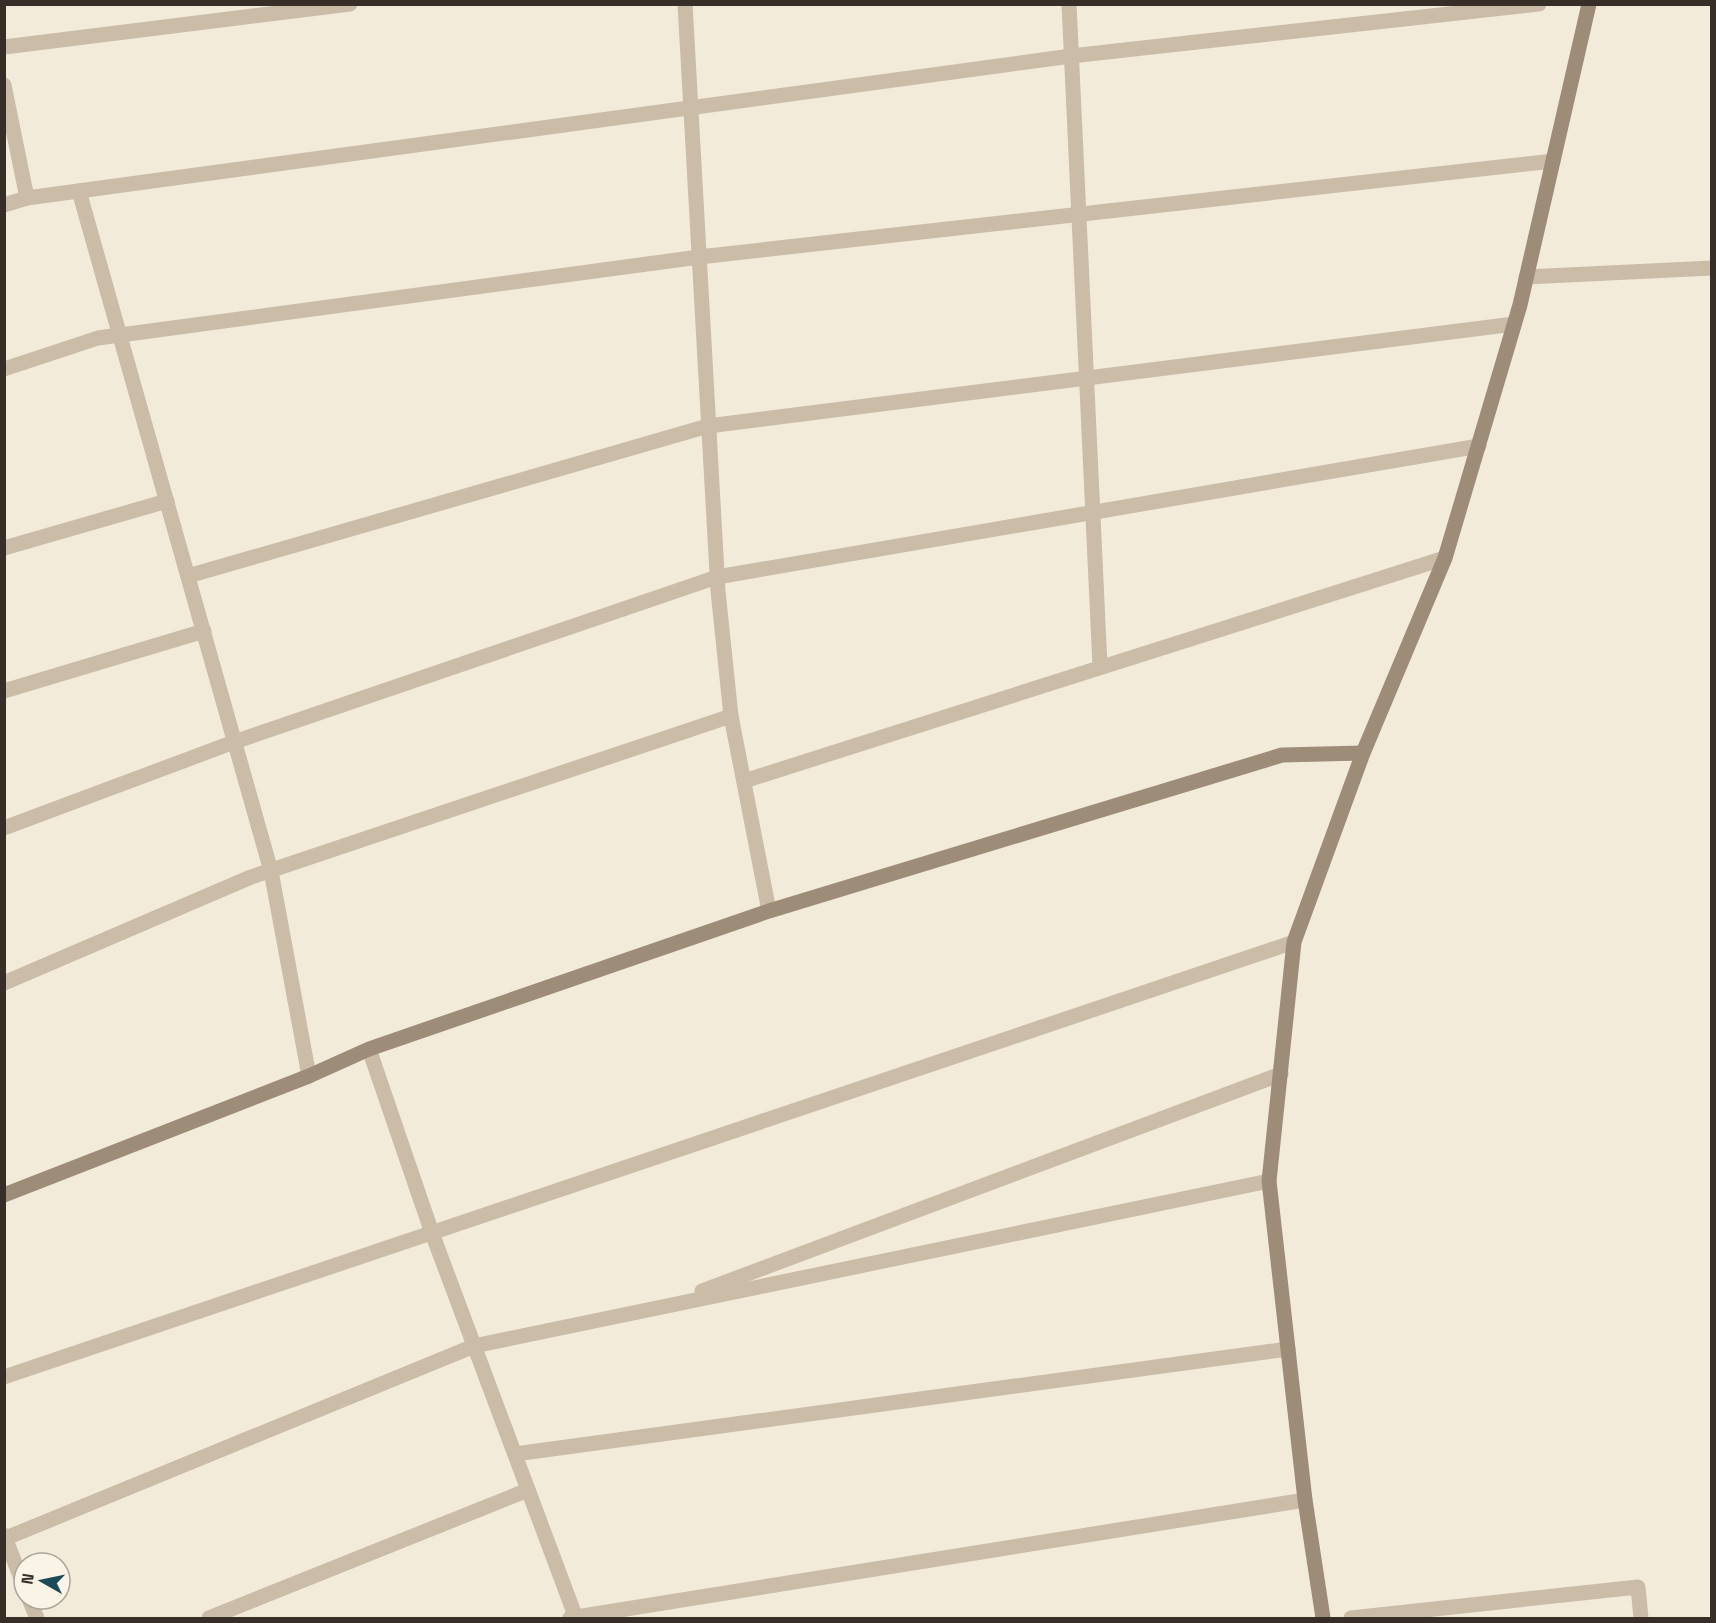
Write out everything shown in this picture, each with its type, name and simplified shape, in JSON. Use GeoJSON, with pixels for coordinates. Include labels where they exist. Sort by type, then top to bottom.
{"type":"FeatureCollection","features":[{"type":"Feature","properties":{"kind":"street"},"geometry":{"type":"LineString","coordinates":[[4,47],[350,4]]}},
{"type":"Feature","properties":{"kind":"street"},"geometry":{"type":"LineString","coordinates":[[685,4],[717,577],[731,716],[769,911]]}},
{"type":"Feature","properties":{"kind":"street"},"geometry":{"type":"LineString","coordinates":[[1069,4],[1100,666]]}},
{"type":"Feature","properties":{"kind":"street"},"geometry":{"type":"LineString","coordinates":[[4,205],[27,198],[1071,56],[1539,4]]}},
{"type":"Feature","properties":{"kind":"street"},"geometry":{"type":"LineString","coordinates":[[1323,1618],[1305,1500],[1269,1181],[1294,942],[1363,753],[1445,558],[1526,278],[1589,4]]}},
{"type":"Feature","properties":{"kind":"street"},"geometry":{"type":"LineString","coordinates":[[4,85],[27,198]]}},
{"type":"Feature","properties":{"kind":"street"},"geometry":{"type":"LineString","coordinates":[[4,369],[98,338],[699,257],[1553,161]]}},
{"type":"Feature","properties":{"kind":"street"},"geometry":{"type":"LineString","coordinates":[[79,191],[271,871],[309,1076]]}},
{"type":"Feature","properties":{"kind":"street"},"geometry":{"type":"LineString","coordinates":[[1526,278],[1712,268]]}},
{"type":"Feature","properties":{"kind":"street"},"geometry":{"type":"LineString","coordinates":[[188,576],[708,426],[1514,324]]}},
{"type":"Feature","properties":{"kind":"street"},"geometry":{"type":"LineString","coordinates":[[4,828],[234,742],[717,577],[1479,446]]}},
{"type":"Feature","properties":{"kind":"street"},"geometry":{"type":"LineString","coordinates":[[4,548],[167,501]]}},
{"type":"Feature","properties":{"kind":"street"},"geometry":{"type":"LineString","coordinates":[[744,781],[1445,558]]}},
{"type":"Feature","properties":{"kind":"street"},"geometry":{"type":"LineString","coordinates":[[4,692],[204,631]]}},
{"type":"Feature","properties":{"kind":"street"},"geometry":{"type":"LineString","coordinates":[[4,983],[271,871],[731,716]]}},
{"type":"Feature","properties":{"kind":"street"},"geometry":{"type":"LineString","coordinates":[[4,1195],[309,1076],[369,1049],[769,911],[1282,755],[1363,753]]}},
{"type":"Feature","properties":{"kind":"street"},"geometry":{"type":"LineString","coordinates":[[4,1377],[1294,942]]}},
{"type":"Feature","properties":{"kind":"street"},"geometry":{"type":"LineString","coordinates":[[369,1049],[432,1233],[574,1618],[1305,1500]]}},
{"type":"Feature","properties":{"kind":"street"},"geometry":{"type":"LineString","coordinates":[[657,1308],[1281,1074]]}},
{"type":"Feature","properties":{"kind":"street"},"geometry":{"type":"LineString","coordinates":[[12,1555],[5,1537],[474,1346],[1269,1181]]}},
{"type":"Feature","properties":{"kind":"street"},"geometry":{"type":"LineString","coordinates":[[515,1454],[1288,1349]]}},
{"type":"Feature","properties":{"kind":"street"},"geometry":{"type":"LineString","coordinates":[[209,1618],[528,1490]]}},
{"type":"Feature","properties":{"kind":"street"},"geometry":{"type":"LineString","coordinates":[[1351,1618],[1638,1587],[1641,1618]]}}]}
